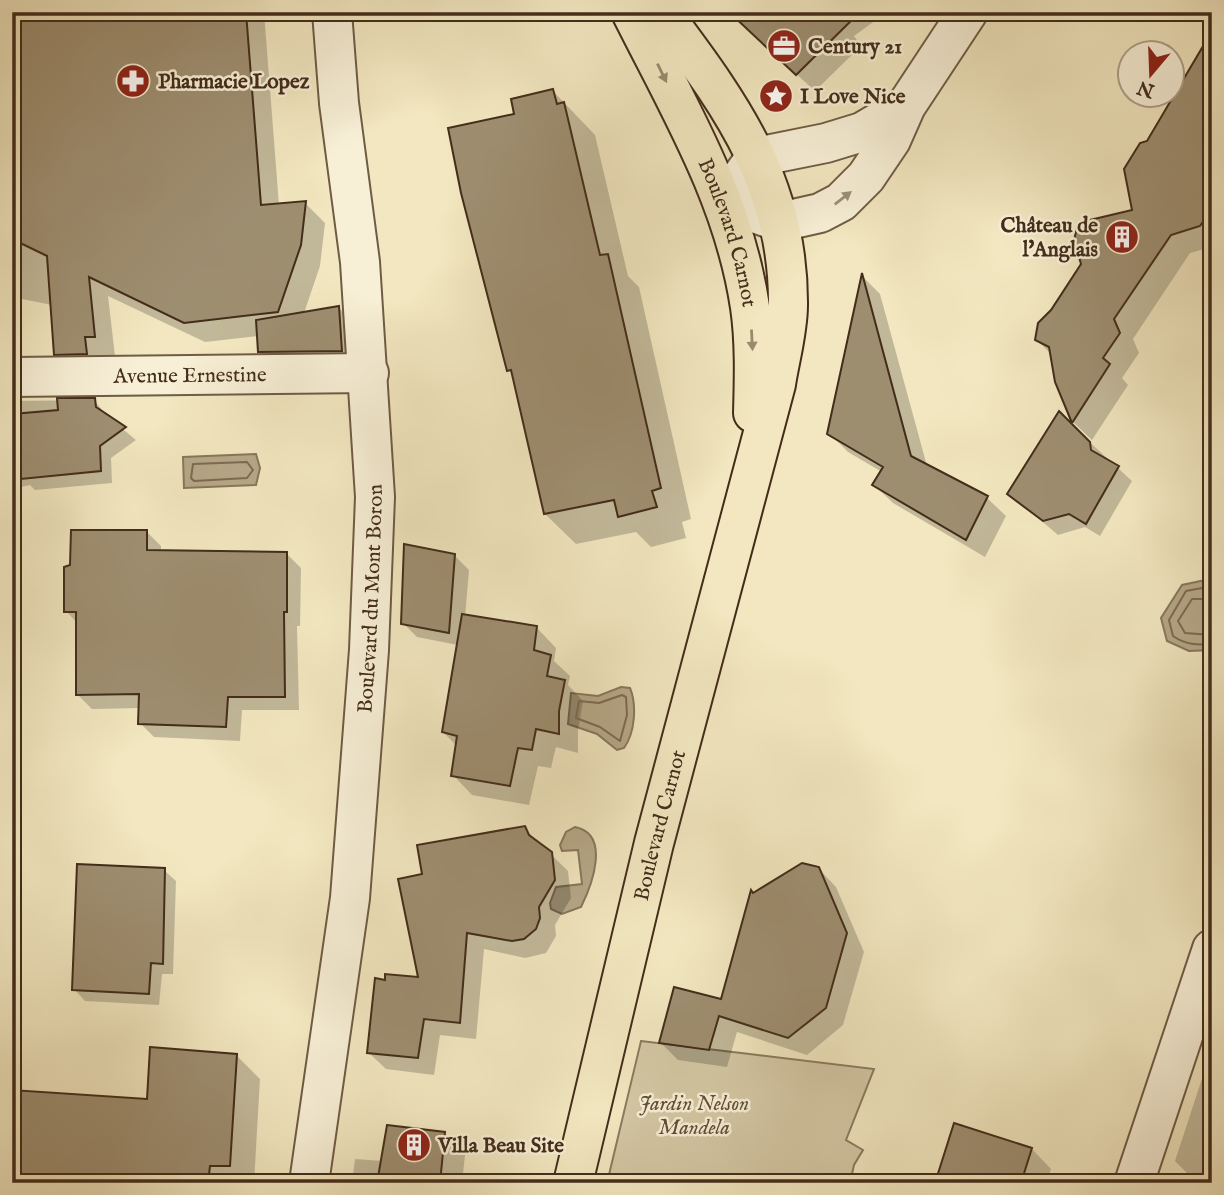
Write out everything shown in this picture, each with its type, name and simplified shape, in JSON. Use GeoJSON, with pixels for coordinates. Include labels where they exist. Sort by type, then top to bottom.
{"type":"FeatureCollection","features":[{"type":"Feature","properties":{"kind":"main road","name":"Boulevard Carnot"},"geometry":{"type":"LineString","coordinates":[[631,12],[686,116],[723,202],[750,308],[754,382],[751,471]]}},
{"type":"Feature","properties":{"kind":"main road","name":"Boulevard Carnot"},"geometry":{"type":"LineString","coordinates":[[573,1183],[654,843],[776,384],[788,308],[787,264],[780,222],[756,157],[722,93],[668,21],[656,12]]}},
{"type":"Feature","properties":{"kind":"street","name":"Boulevard du Mont Boron"},"geometry":{"type":"LineString","coordinates":[[309,1183],[331,1049],[350,898],[369,650],[375,497],[369,373],[332,12]]}},
{"type":"Feature","properties":{"kind":"street"},"geometry":{"type":"LineString","coordinates":[[905,106],[862,132],[826,143],[756,157],[723,202],[780,222],[820,213],[841,202],[866,177],[891,140],[905,106],[968,12]]}},
{"type":"Feature","properties":{"kind":"street","name":"Avenue Ernestine"},"geometry":{"type":"LineString","coordinates":[[12,377],[369,373]]}},
{"type":"Feature","properties":{"kind":"street"},"geometry":{"type":"LineString","coordinates":[[1134,1183],[1212,949]]}},
{"type":"Feature","properties":{"kind":"green space","name":"Jardin Nelson Mandela"},"geometry":{"type":"Polygon","coordinates":[[[641,1041],[874,1069],[846,1140],[863,1150],[854,1165],[850,1183],[607,1183],[641,1041]]]}},
{"type":"Feature","properties":{"kind":"water"},"geometry":{"type":"Polygon","coordinates":[[[256,454],[260,468],[256,485],[184,488],[183,457],[256,454]]]}},
{"type":"Feature","properties":{"kind":"water"},"geometry":{"type":"Polygon","coordinates":[[[1205,580],[1212,585],[1212,650],[1189,651],[1167,641],[1161,618],[1182,585],[1205,580]]]}},
{"type":"Feature","properties":{"kind":"water"},"geometry":{"type":"Polygon","coordinates":[[[621,687],[630,688],[634,710],[631,735],[624,748],[617,750],[597,734],[568,724],[571,693],[598,696],[621,687]]]}},
{"type":"Feature","properties":{"kind":"water"},"geometry":{"type":"Polygon","coordinates":[[[575,827],[593,839],[596,861],[581,907],[562,914],[551,909],[550,903],[556,887],[582,884],[578,850],[562,851],[560,845],[566,832],[575,827]]]}},
{"type":"Feature","properties":{"kind":"building"},"geometry":{"type":"Polygon","coordinates":[[[12,12],[246,12],[261,205],[306,201],[301,245],[278,312],[184,323],[89,277],[95,337],[85,337],[87,354],[54,355],[47,256],[12,239],[12,12]]]}},
{"type":"Feature","properties":{"kind":"building"},"geometry":{"type":"Polygon","coordinates":[[[729,12],[860,12],[796,75],[729,12]]]}},
{"type":"Feature","properties":{"kind":"building","name":"Château de l'Anglais"},"geometry":{"type":"Polygon","coordinates":[[[1212,31],[1212,209],[1200,226],[1171,235],[1114,319],[1120,333],[1103,358],[1110,364],[1072,423],[1055,382],[1049,347],[1035,340],[1038,323],[1051,310],[1081,264],[1074,240],[1077,228],[1090,220],[1132,210],[1124,169],[1140,143],[1147,141],[1166,108],[1186,108],[1186,75],[1212,31]]]}},
{"type":"Feature","properties":{"kind":"building"},"geometry":{"type":"Polygon","coordinates":[[[553,89],[557,104],[564,102],[600,255],[608,254],[661,488],[652,491],[657,507],[618,517],[614,500],[544,514],[511,370],[507,371],[461,193],[448,128],[514,114],[511,99],[553,89]]]}},
{"type":"Feature","properties":{"kind":"building"},"geometry":{"type":"Polygon","coordinates":[[[862,273],[911,456],[988,496],[966,540],[872,485],[883,467],[827,434],[862,273]]]}},
{"type":"Feature","properties":{"kind":"building"},"geometry":{"type":"Polygon","coordinates":[[[339,306],[342,351],[258,352],[256,320],[339,306]]]}},
{"type":"Feature","properties":{"kind":"building"},"geometry":{"type":"Polygon","coordinates":[[[57,398],[95,398],[96,407],[126,427],[100,446],[101,471],[21,479],[19,456],[12,457],[13,414],[58,410],[57,398]]]}},
{"type":"Feature","properties":{"kind":"building"},"geometry":{"type":"Polygon","coordinates":[[[1059,411],[1090,442],[1091,450],[1119,466],[1086,524],[1069,514],[1043,521],[1007,494],[1059,411]]]}},
{"type":"Feature","properties":{"kind":"building"},"geometry":{"type":"Polygon","coordinates":[[[71,530],[147,530],[147,550],[287,552],[287,612],[284,612],[285,697],[228,697],[226,727],[138,724],[139,694],[76,695],[76,612],[64,612],[64,567],[70,565],[71,530]]]}},
{"type":"Feature","properties":{"kind":"building"},"geometry":{"type":"Polygon","coordinates":[[[404,544],[455,554],[449,633],[401,624],[404,544]]]}},
{"type":"Feature","properties":{"kind":"building"},"geometry":{"type":"Polygon","coordinates":[[[462,614],[537,626],[534,650],[551,655],[547,676],[565,680],[559,711],[559,734],[536,729],[532,750],[518,748],[510,786],[451,776],[457,736],[442,732],[462,614]]]}},
{"type":"Feature","properties":{"kind":"building"},"geometry":{"type":"Polygon","coordinates":[[[525,826],[529,835],[552,852],[555,880],[539,907],[540,918],[536,929],[524,939],[512,941],[467,933],[460,1023],[424,1019],[418,1058],[367,1053],[375,978],[385,980],[385,974],[418,977],[398,879],[422,874],[417,845],[525,826]]]}},
{"type":"Feature","properties":{"kind":"building"},"geometry":{"type":"Polygon","coordinates":[[[802,863],[819,867],[847,933],[826,1008],[788,1038],[719,1016],[709,1050],[659,1043],[674,987],[721,999],[751,890],[753,893],[802,863]]]}},
{"type":"Feature","properties":{"kind":"building"},"geometry":{"type":"Polygon","coordinates":[[[77,864],[165,868],[163,964],[151,963],[149,994],[72,990],[77,864]]]}},
{"type":"Feature","properties":{"kind":"building"},"geometry":{"type":"Polygon","coordinates":[[[150,1047],[237,1054],[230,1166],[210,1166],[208,1183],[12,1183],[12,1090],[147,1099],[150,1047]]]}},
{"type":"Feature","properties":{"kind":"building"},"geometry":{"type":"Polygon","coordinates":[[[954,1123],[1032,1148],[1021,1183],[935,1183],[954,1123]]]}},
{"type":"Feature","properties":{"kind":"building","name":"Villa Beau Site"},"geometry":{"type":"Polygon","coordinates":[[[387,1125],[445,1132],[440,1183],[377,1183],[387,1125]]]}},
{"type":"Feature","properties":{"kind":"place","name":"Century 21"},"geometry":{"type":"Point","coordinates":[784,46]}},
{"type":"Feature","properties":{"kind":"place","name":"Pharmacie Lopez"},"geometry":{"type":"Point","coordinates":[133,81]}},
{"type":"Feature","properties":{"kind":"place","name":"I Love Nice"},"geometry":{"type":"Point","coordinates":[776,96]}},
{"type":"Feature","properties":{"kind":"place","name":"Château de l'Anglais"},"geometry":{"type":"Point","coordinates":[1122,237]}},
{"type":"Feature","properties":{"kind":"place","name":"Villa Beau Site"},"geometry":{"type":"Point","coordinates":[414,1145]}}]}
